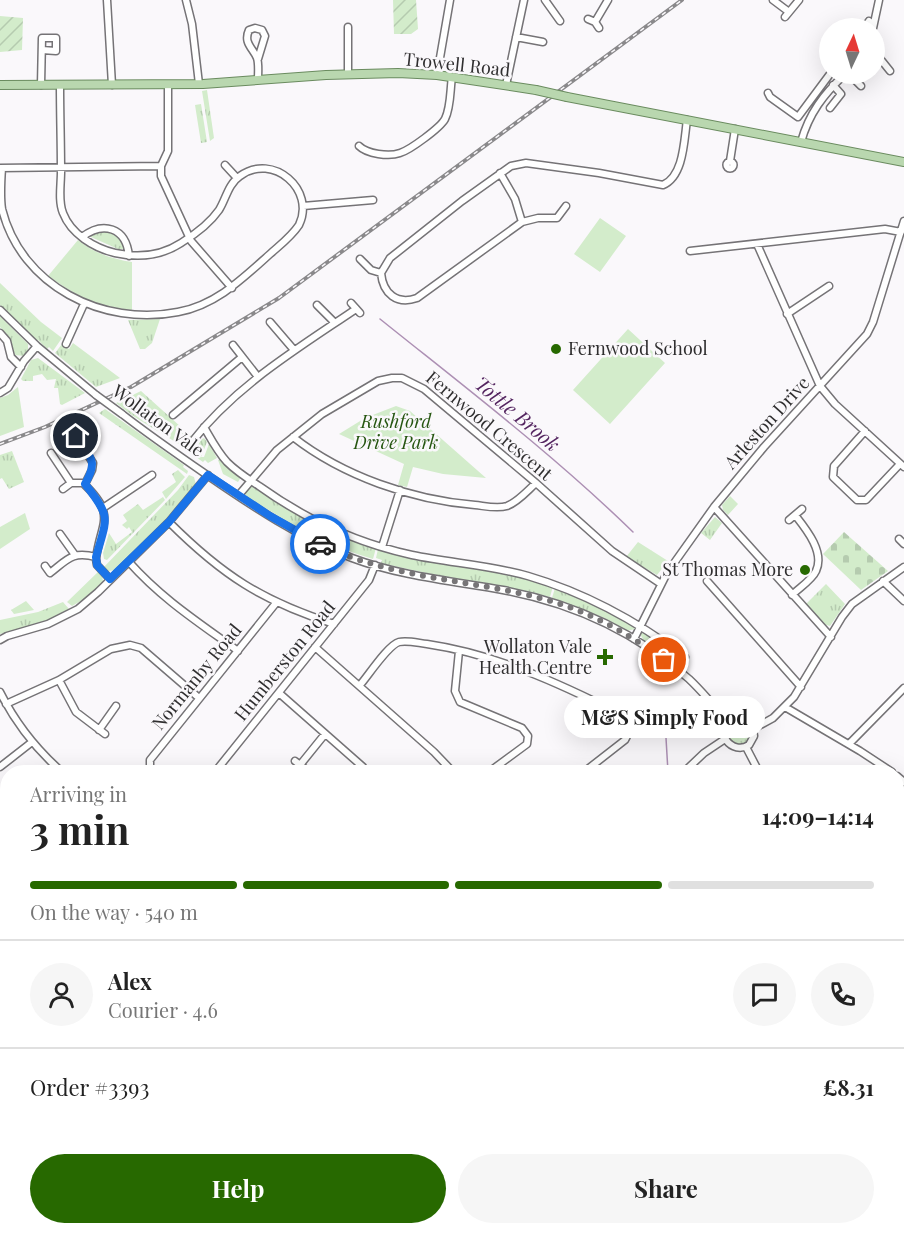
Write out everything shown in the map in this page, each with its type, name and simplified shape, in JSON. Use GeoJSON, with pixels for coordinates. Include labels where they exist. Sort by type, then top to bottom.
{"type":"FeatureCollection","features":[{"type":"Feature","properties":{"kind":"main road","name":"Trowell Road"},"geometry":{"type":"LineString","coordinates":[[0,85],[168,85],[348,74],[437,75],[536,90],[904,162]]}},
{"type":"Feature","properties":{"kind":"street"},"geometry":{"type":"LineString","coordinates":[[107,0],[112,85]]}},
{"type":"Feature","properties":{"kind":"street"},"geometry":{"type":"LineString","coordinates":[[186,0],[192,24],[199,84]]}},
{"type":"Feature","properties":{"kind":"street"},"geometry":{"type":"LineString","coordinates":[[437,75],[450,0]]}},
{"type":"Feature","properties":{"kind":"street"},"geometry":{"type":"LineString","coordinates":[[506,85],[524,0]]}},
{"type":"Feature","properties":{"kind":"street"},"geometry":{"type":"LineString","coordinates":[[545,0],[560,21]]}},
{"type":"Feature","properties":{"kind":"street"},"geometry":{"type":"LineString","coordinates":[[588,19],[597,25],[608,0]]}},
{"type":"Feature","properties":{"kind":"street"},"geometry":{"type":"LineString","coordinates":[[773,0],[787,15],[799,0]]}},
{"type":"Feature","properties":{"kind":"street"},"geometry":{"type":"LineString","coordinates":[[875,18],[879,0]]}},
{"type":"Feature","properties":{"kind":"street"},"geometry":{"type":"LineString","coordinates":[[348,27],[348,74]]}},
{"type":"Feature","properties":{"kind":"street"},"geometry":{"type":"LineString","coordinates":[[258,59],[249,46],[246,36],[249,30],[255,28],[262,30],[265,36],[258,59],[258,79]]}},
{"type":"Feature","properties":{"kind":"street"},"geometry":{"type":"LineString","coordinates":[[516,37],[543,42]]}},
{"type":"Feature","properties":{"kind":"street"},"geometry":{"type":"LineString","coordinates":[[41,85],[42,50]]}},
{"type":"Feature","properties":{"kind":"street"},"geometry":{"type":"LineString","coordinates":[[885,65],[890,71]]}},
{"type":"Feature","properties":{"kind":"street"},"geometry":{"type":"LineString","coordinates":[[359,146],[366,151],[373,149],[406,155],[445,119],[452,77]]}},
{"type":"Feature","properties":{"kind":"street"},"geometry":{"type":"LineString","coordinates":[[768,95],[798,117],[823,84]]}},
{"type":"Feature","properties":{"kind":"street"},"geometry":{"type":"LineString","coordinates":[[60,85],[61,168],[62,210],[67,221],[82,237],[102,249],[129,256],[160,253],[179,245],[218,212],[237,178],[251,170],[263,168],[275,170],[288,177],[296,186],[303,206],[301,220],[295,231],[232,288],[193,308],[162,314],[126,314],[84,304],[45,278],[21,251],[12,236],[3,210],[1,168],[61,168],[161,166]]}},
{"type":"Feature","properties":{"kind":"street"},"geometry":{"type":"LineString","coordinates":[[168,85],[168,151],[161,166],[164,183],[189,238],[232,288]]}},
{"type":"Feature","properties":{"kind":"street"},"geometry":{"type":"LineString","coordinates":[[801,142],[813,110],[833,85],[841,94],[830,108]]}},
{"type":"Feature","properties":{"kind":"street"},"geometry":{"type":"LineString","coordinates":[[807,105],[813,110]]}},
{"type":"Feature","properties":{"kind":"street"},"geometry":{"type":"LineString","coordinates":[[566,206],[559,216],[552,219],[538,218],[522,222],[417,298],[402,300],[392,296],[385,289],[381,273],[390,258],[511,166],[526,163],[663,185],[671,182],[678,170],[687,120]]}},
{"type":"Feature","properties":{"kind":"street"},"geometry":{"type":"LineString","coordinates":[[730,161],[735,129]]}},
{"type":"Feature","properties":{"kind":"street"},"geometry":{"type":"LineString","coordinates":[[226,165],[237,178]]}},
{"type":"Feature","properties":{"kind":"street"},"geometry":{"type":"LineString","coordinates":[[500,173],[515,199],[522,222]]}},
{"type":"Feature","properties":{"kind":"street"},"geometry":{"type":"LineString","coordinates":[[303,206],[368,202]]}},
{"type":"Feature","properties":{"kind":"street"},"geometry":{"type":"LineString","coordinates":[[552,219],[555,228]]}},
{"type":"Feature","properties":{"kind":"street","name":"Arleston Drive"},"geometry":{"type":"LineString","coordinates":[[634,639],[661,584],[686,544],[714,507],[764,447],[870,330],[904,221]]}},
{"type":"Feature","properties":{"kind":"street"},"geometry":{"type":"LineString","coordinates":[[82,237],[95,228],[109,229],[124,238],[128,245],[129,256]]}},
{"type":"Feature","properties":{"kind":"street"},"geometry":{"type":"LineString","coordinates":[[690,251],[885,229],[901,232]]}},
{"type":"Feature","properties":{"kind":"street"},"geometry":{"type":"LineString","coordinates":[[757,244],[820,386],[835,404],[865,431],[902,465],[868,500],[857,500],[833,477],[832,469],[865,431]]}},
{"type":"Feature","properties":{"kind":"street"},"geometry":{"type":"LineString","coordinates":[[360,259],[371,270],[381,273]]}},
{"type":"Feature","properties":{"kind":"street"},"geometry":{"type":"LineString","coordinates":[[787,314],[830,286]]}},
{"type":"Feature","properties":{"kind":"street"},"geometry":{"type":"LineString","coordinates":[[66,344],[84,304]]}},
{"type":"Feature","properties":{"kind":"street"},"geometry":{"type":"LineString","coordinates":[[317,305],[335,322]]}},
{"type":"Feature","properties":{"kind":"street"},"geometry":{"type":"LineString","coordinates":[[191,443],[204,427],[258,377],[356,308]]}},
{"type":"Feature","properties":{"kind":"street","name":"Wollaton Vale"},"geometry":{"type":"LineString","coordinates":[[0,310],[37,346],[96,395],[238,496],[315,541],[375,566],[550,601],[595,618],[634,639],[687,678],[730,722],[739,721],[753,729]]}},
{"type":"Feature","properties":{"kind":"street"},"geometry":{"type":"LineString","coordinates":[[270,322],[294,350]]}},
{"type":"Feature","properties":{"kind":"street"},"geometry":{"type":"LineString","coordinates":[[0,333],[7,341],[11,357],[21,367]]}},
{"type":"Feature","properties":{"kind":"street"},"geometry":{"type":"LineString","coordinates":[[233,345],[258,377]]}},
{"type":"Feature","properties":{"kind":"street"},"geometry":{"type":"LineString","coordinates":[[0,393],[8,388],[37,346]]}},
{"type":"Feature","properties":{"kind":"street"},"geometry":{"type":"LineString","coordinates":[[173,415],[242,357]]}},
{"type":"Feature","properties":{"kind":"street","name":"Fernwood Crescent"},"geometry":{"type":"LineString","coordinates":[[238,496],[269,458],[322,414],[378,381],[402,378],[424,389],[536,483],[612,551],[661,584]]}},
{"type":"Feature","properties":{"kind":"street","name":"Wollaton Vale"},"geometry":{"type":"LineString","coordinates":[[204,427],[227,462],[250,480],[308,517],[352,537],[382,547],[411,555],[529,576],[589,598],[640,626],[685,657]]}},
{"type":"Feature","properties":{"kind":"street"},"geometry":{"type":"LineString","coordinates":[[71,429],[92,462],[93,470],[85,484]]}},
{"type":"Feature","properties":{"kind":"street"},"geometry":{"type":"LineString","coordinates":[[292,437],[344,468],[400,490],[454,502],[502,507],[516,502],[536,483]]}},
{"type":"Feature","properties":{"kind":"street"},"geometry":{"type":"LineString","coordinates":[[51,453],[71,483]]}},
{"type":"Feature","properties":{"kind":"street"},"geometry":{"type":"LineString","coordinates":[[103,508],[152,475]]}},
{"type":"Feature","properties":{"kind":"street"},"geometry":{"type":"LineString","coordinates":[[0,640],[48,624],[78,609],[169,522],[208,475]]}},
{"type":"Feature","properties":{"kind":"street"},"geometry":{"type":"LineString","coordinates":[[63,489],[71,483],[85,484],[103,508],[105,522],[96,557],[97,565],[110,579]]}},
{"type":"Feature","properties":{"kind":"street"},"geometry":{"type":"LineString","coordinates":[[382,547],[400,490]]}},
{"type":"Feature","properties":{"kind":"street"},"geometry":{"type":"LineString","coordinates":[[714,507],[831,637]]}},
{"type":"Feature","properties":{"kind":"street"},"geometry":{"type":"LineString","coordinates":[[792,595],[815,573],[818,563],[815,545],[792,518],[802,509]]}},
{"type":"Feature","properties":{"kind":"street"},"geometry":{"type":"LineString","coordinates":[[169,522],[224,572],[276,603],[334,624]]}},
{"type":"Feature","properties":{"kind":"street"},"geometry":{"type":"LineString","coordinates":[[60,534],[75,555]]}},
{"type":"Feature","properties":{"kind":"street"},"geometry":{"type":"LineString","coordinates":[[45,566],[50,573],[75,555],[96,557]]}},
{"type":"Feature","properties":{"kind":"street"},"geometry":{"type":"LineString","coordinates":[[129,562],[158,592],[238,651]]}},
{"type":"Feature","properties":{"kind":"street","name":"Humberston Road"},"geometry":{"type":"LineString","coordinates":[[222,765],[369,580],[375,566]]}},
{"type":"Feature","properties":{"kind":"street"},"geometry":{"type":"LineString","coordinates":[[730,722],[724,729],[725,739],[734,747],[746,747],[752,741],[753,729],[770,721],[801,687],[846,610],[883,580],[904,567]]}},
{"type":"Feature","properties":{"kind":"street"},"geometry":{"type":"LineString","coordinates":[[883,580],[904,601]]}},
{"type":"Feature","properties":{"kind":"street"},"geometry":{"type":"LineString","coordinates":[[707,581],[801,687]]}},
{"type":"Feature","properties":{"kind":"street","name":"Normanby Road"},"geometry":{"type":"LineString","coordinates":[[150,765],[150,760],[276,603]]}},
{"type":"Feature","properties":{"kind":"street"},"geometry":{"type":"LineString","coordinates":[[360,686],[391,647],[398,642],[432,645],[500,663],[558,683],[623,716],[629,729],[626,740],[593,765]]}},
{"type":"Feature","properties":{"kind":"street"},"geometry":{"type":"LineString","coordinates":[[6,704],[59,680],[111,649],[130,645],[141,648],[199,698]]}},
{"type":"Feature","properties":{"kind":"street"},"geometry":{"type":"LineString","coordinates":[[315,647],[446,765]]}},
{"type":"Feature","properties":{"kind":"street"},"geometry":{"type":"LineString","coordinates":[[459,651],[455,691],[460,702],[522,728],[528,736],[527,744],[498,765]]}},
{"type":"Feature","properties":{"kind":"street"},"geometry":{"type":"LineString","coordinates":[[59,680],[76,712],[102,732],[115,712]]}},
{"type":"Feature","properties":{"kind":"street"},"geometry":{"type":"LineString","coordinates":[[849,744],[904,688]]}},
{"type":"Feature","properties":{"kind":"street"},"geometry":{"type":"LineString","coordinates":[[0,692],[32,742],[55,765]]}},
{"type":"Feature","properties":{"kind":"street"},"geometry":{"type":"LineString","coordinates":[[279,693],[361,765]]}},
{"type":"Feature","properties":{"kind":"street"},"geometry":{"type":"LineString","coordinates":[[785,707],[881,765]]}},
{"type":"Feature","properties":{"kind":"street"},"geometry":{"type":"LineString","coordinates":[[300,765],[297,763],[325,734]]}},
{"type":"Feature","properties":{"kind":"street"},"geometry":{"type":"LineString","coordinates":[[693,765],[704,753],[725,739]]}},
{"type":"Feature","properties":{"kind":"street"},"geometry":{"type":"LineString","coordinates":[[4,765],[32,742]]}},
{"type":"Feature","properties":{"kind":"street"},"geometry":{"type":"LineString","coordinates":[[746,747],[755,765]]}},
{"type":"Feature","properties":{"kind":"green space"},"geometry":{"type":"Polygon","coordinates":[[[393,0],[416,0],[418,29],[411,34],[394,34],[393,0]]]}},
{"type":"Feature","properties":{"kind":"green space"},"geometry":{"type":"Polygon","coordinates":[[[0,16],[23,18],[22,50],[0,52],[0,16]]]}},
{"type":"Feature","properties":{"kind":"green space"},"geometry":{"type":"Polygon","coordinates":[[[207,90],[214,138],[210,141],[202,91],[207,90]]]}},
{"type":"Feature","properties":{"kind":"green space"},"geometry":{"type":"Polygon","coordinates":[[[201,104],[207,142],[201,143],[195,105],[201,104]]]}},
{"type":"Feature","properties":{"kind":"green space"},"geometry":{"type":"Polygon","coordinates":[[[600,218],[626,236],[600,272],[574,254],[600,218]]]}},
{"type":"Feature","properties":{"kind":"green space"},"geometry":{"type":"Polygon","coordinates":[[[104,230],[120,238],[125,249],[118,249],[91,237],[91,233],[104,230]]]}},
{"type":"Feature","properties":{"kind":"green space"},"geometry":{"type":"Polygon","coordinates":[[[78,240],[104,255],[132,262],[132,310],[108,306],[88,299],[48,276],[78,240]]]}},
{"type":"Feature","properties":{"kind":"green space"},"geometry":{"type":"Polygon","coordinates":[[[0,283],[41,322],[62,338],[53,351],[49,347],[47,349],[38,340],[36,341],[0,305],[0,283]]]}},
{"type":"Feature","properties":{"kind":"green space"},"geometry":{"type":"Polygon","coordinates":[[[0,316],[28,344],[28,350],[24,356],[15,355],[10,338],[0,327],[0,316]]]}},
{"type":"Feature","properties":{"kind":"green space"},"geometry":{"type":"Polygon","coordinates":[[[160,319],[152,343],[145,349],[140,349],[128,320],[160,319]]]}},
{"type":"Feature","properties":{"kind":"green space"},"geometry":{"type":"Polygon","coordinates":[[[628,329],[665,363],[610,424],[573,390],[628,329]]]}},
{"type":"Feature","properties":{"kind":"green space"},"geometry":{"type":"Polygon","coordinates":[[[73,343],[120,378],[96,387],[55,353],[62,344],[69,349],[73,343]]]}},
{"type":"Feature","properties":{"kind":"green space"},"geometry":{"type":"Polygon","coordinates":[[[38,358],[85,393],[62,405],[58,388],[54,388],[56,379],[47,380],[42,374],[33,376],[33,381],[23,381],[21,379],[31,360],[38,358]]]}},
{"type":"Feature","properties":{"kind":"green space"},"geometry":{"type":"Polygon","coordinates":[[[18,387],[24,427],[0,436],[0,398],[18,387]]]}},
{"type":"Feature","properties":{"kind":"green space"},"geometry":{"type":"Polygon","coordinates":[[[141,391],[191,436],[182,446],[116,403],[141,391]]]}},
{"type":"Feature","properties":{"kind":"green space","name":"Rushford Drive Park"},"geometry":{"type":"Polygon","coordinates":[[[396,406],[410,411],[486,478],[443,474],[413,467],[407,487],[398,485],[404,464],[339,434],[365,418],[396,406]]]}},
{"type":"Feature","properties":{"kind":"green space"},"geometry":{"type":"Polygon","coordinates":[[[105,409],[184,465],[183,467],[188,471],[187,474],[99,413],[105,409]]]}},
{"type":"Feature","properties":{"kind":"green space"},"geometry":{"type":"Polygon","coordinates":[[[204,438],[207,442],[201,457],[204,457],[209,444],[217,458],[208,463],[193,455],[204,438]]]}},
{"type":"Feature","properties":{"kind":"green space"},"geometry":{"type":"Polygon","coordinates":[[[12,451],[24,482],[9,489],[2,478],[0,479],[0,455],[12,451]]]}},
{"type":"Feature","properties":{"kind":"green space"},"geometry":{"type":"Polygon","coordinates":[[[221,459],[241,477],[238,482],[223,474],[218,460],[221,459]]]}},
{"type":"Feature","properties":{"kind":"green space"},"geometry":{"type":"Polygon","coordinates":[[[178,470],[185,477],[166,499],[162,492],[176,482],[172,474],[178,470]]]}},
{"type":"Feature","properties":{"kind":"green space"},"geometry":{"type":"Polygon","coordinates":[[[189,475],[194,477],[196,485],[174,511],[116,570],[108,571],[103,568],[178,490],[189,475]]]}},
{"type":"Feature","properties":{"kind":"green space"},"geometry":{"type":"Polygon","coordinates":[[[251,486],[296,513],[376,548],[373,559],[323,540],[277,515],[246,496],[244,491],[251,486]]]}},
{"type":"Feature","properties":{"kind":"green space"},"geometry":{"type":"Polygon","coordinates":[[[730,496],[738,504],[728,515],[722,505],[730,496]]]}},
{"type":"Feature","properties":{"kind":"green space"},"geometry":{"type":"Polygon","coordinates":[[[163,497],[165,500],[107,560],[104,559],[103,553],[109,533],[116,544],[132,532],[129,527],[127,529],[122,525],[127,521],[123,515],[138,504],[143,510],[163,497]]]}},
{"type":"Feature","properties":{"kind":"green space"},"geometry":{"type":"Polygon","coordinates":[[[25,513],[30,529],[0,549],[0,527],[25,513]]]}},
{"type":"Feature","properties":{"kind":"green space"},"geometry":{"type":"Polygon","coordinates":[[[715,517],[722,523],[710,540],[701,533],[715,517]]]}},
{"type":"Feature","properties":{"kind":"green space"},"geometry":{"type":"Polygon","coordinates":[[[844,532],[888,571],[861,590],[823,554],[844,532]]]}},
{"type":"Feature","properties":{"kind":"green space"},"geometry":{"type":"Polygon","coordinates":[[[638,542],[668,561],[657,575],[626,557],[638,542]]]}},
{"type":"Feature","properties":{"kind":"green space"},"geometry":{"type":"Polygon","coordinates":[[[378,549],[509,574],[553,586],[550,597],[402,568],[381,563],[382,560],[376,558],[378,549]]]}},
{"type":"Feature","properties":{"kind":"green space"},"geometry":{"type":"Polygon","coordinates":[[[99,571],[103,581],[88,597],[72,606],[67,602],[99,571]]]}},
{"type":"Feature","properties":{"kind":"green space"},"geometry":{"type":"Polygon","coordinates":[[[826,584],[845,604],[830,626],[823,624],[806,604],[826,584]]]}},
{"type":"Feature","properties":{"kind":"green space"},"geometry":{"type":"Polygon","coordinates":[[[555,588],[598,605],[635,626],[635,629],[627,631],[602,617],[552,598],[555,588]]]}},
{"type":"Feature","properties":{"kind":"green space"},"geometry":{"type":"Polygon","coordinates":[[[26,601],[34,610],[14,614],[11,610],[26,601]]]}},
{"type":"Feature","properties":{"kind":"green space"},"geometry":{"type":"Polygon","coordinates":[[[63,602],[69,609],[61,614],[0,634],[0,620],[38,612],[63,602]]]}},
{"type":"Feature","properties":{"kind":"green space"},"geometry":{"type":"Polygon","coordinates":[[[643,631],[667,647],[661,652],[644,641],[640,634],[643,631]]]}},
{"type":"Feature","properties":{"kind":"green space"},"geometry":{"type":"Polygon","coordinates":[[[739,724],[747,727],[750,735],[747,743],[739,746],[731,743],[728,735],[731,727],[739,724]]]}},
{"type":"Feature","properties":{"kind":"waterway","name":"Tottle Brook"},"geometry":{"type":"LineString","coordinates":[[380,319],[541,449],[633,532]]}},
{"type":"Feature","properties":{"kind":"waterway","name":"Tottle Brook"},"geometry":{"type":"LineString","coordinates":[[657,708],[666,738],[668,765]]}},
{"type":"Feature","properties":{"kind":"railway"},"geometry":{"type":"LineString","coordinates":[[0,444],[45,427],[131,387],[279,298],[682,0]]}},
{"type":"Feature","properties":{"kind":"way so far"},"geometry":{"type":"LineString","coordinates":[[320,544],[375,566],[550,601],[617,629],[664,660]]}},
{"type":"Feature","properties":{"kind":"place","name":"Fernwood School"},"geometry":{"type":"Point","coordinates":[556,349]}},
{"type":"Feature","properties":{"kind":"place","name":"St Thomas More"},"geometry":{"type":"Point","coordinates":[805,570]}},
{"type":"Feature","properties":{"kind":"place","name":"Wollaton Vale Health Centre"},"geometry":{"type":"Point","coordinates":[605,657]}},
{"type":"Feature","properties":{"kind":"place","name":"M&S Simply Food"},"geometry":{"type":"Point","coordinates":[664,660]}},
{"type":"Feature","properties":{"kind":"route"},"geometry":{"type":"LineString","coordinates":[[76,436],[93,466],[85,484],[103,508],[106,518],[96,562],[110,579],[169,522],[208,475],[270,516],[320,544]]}}]}
